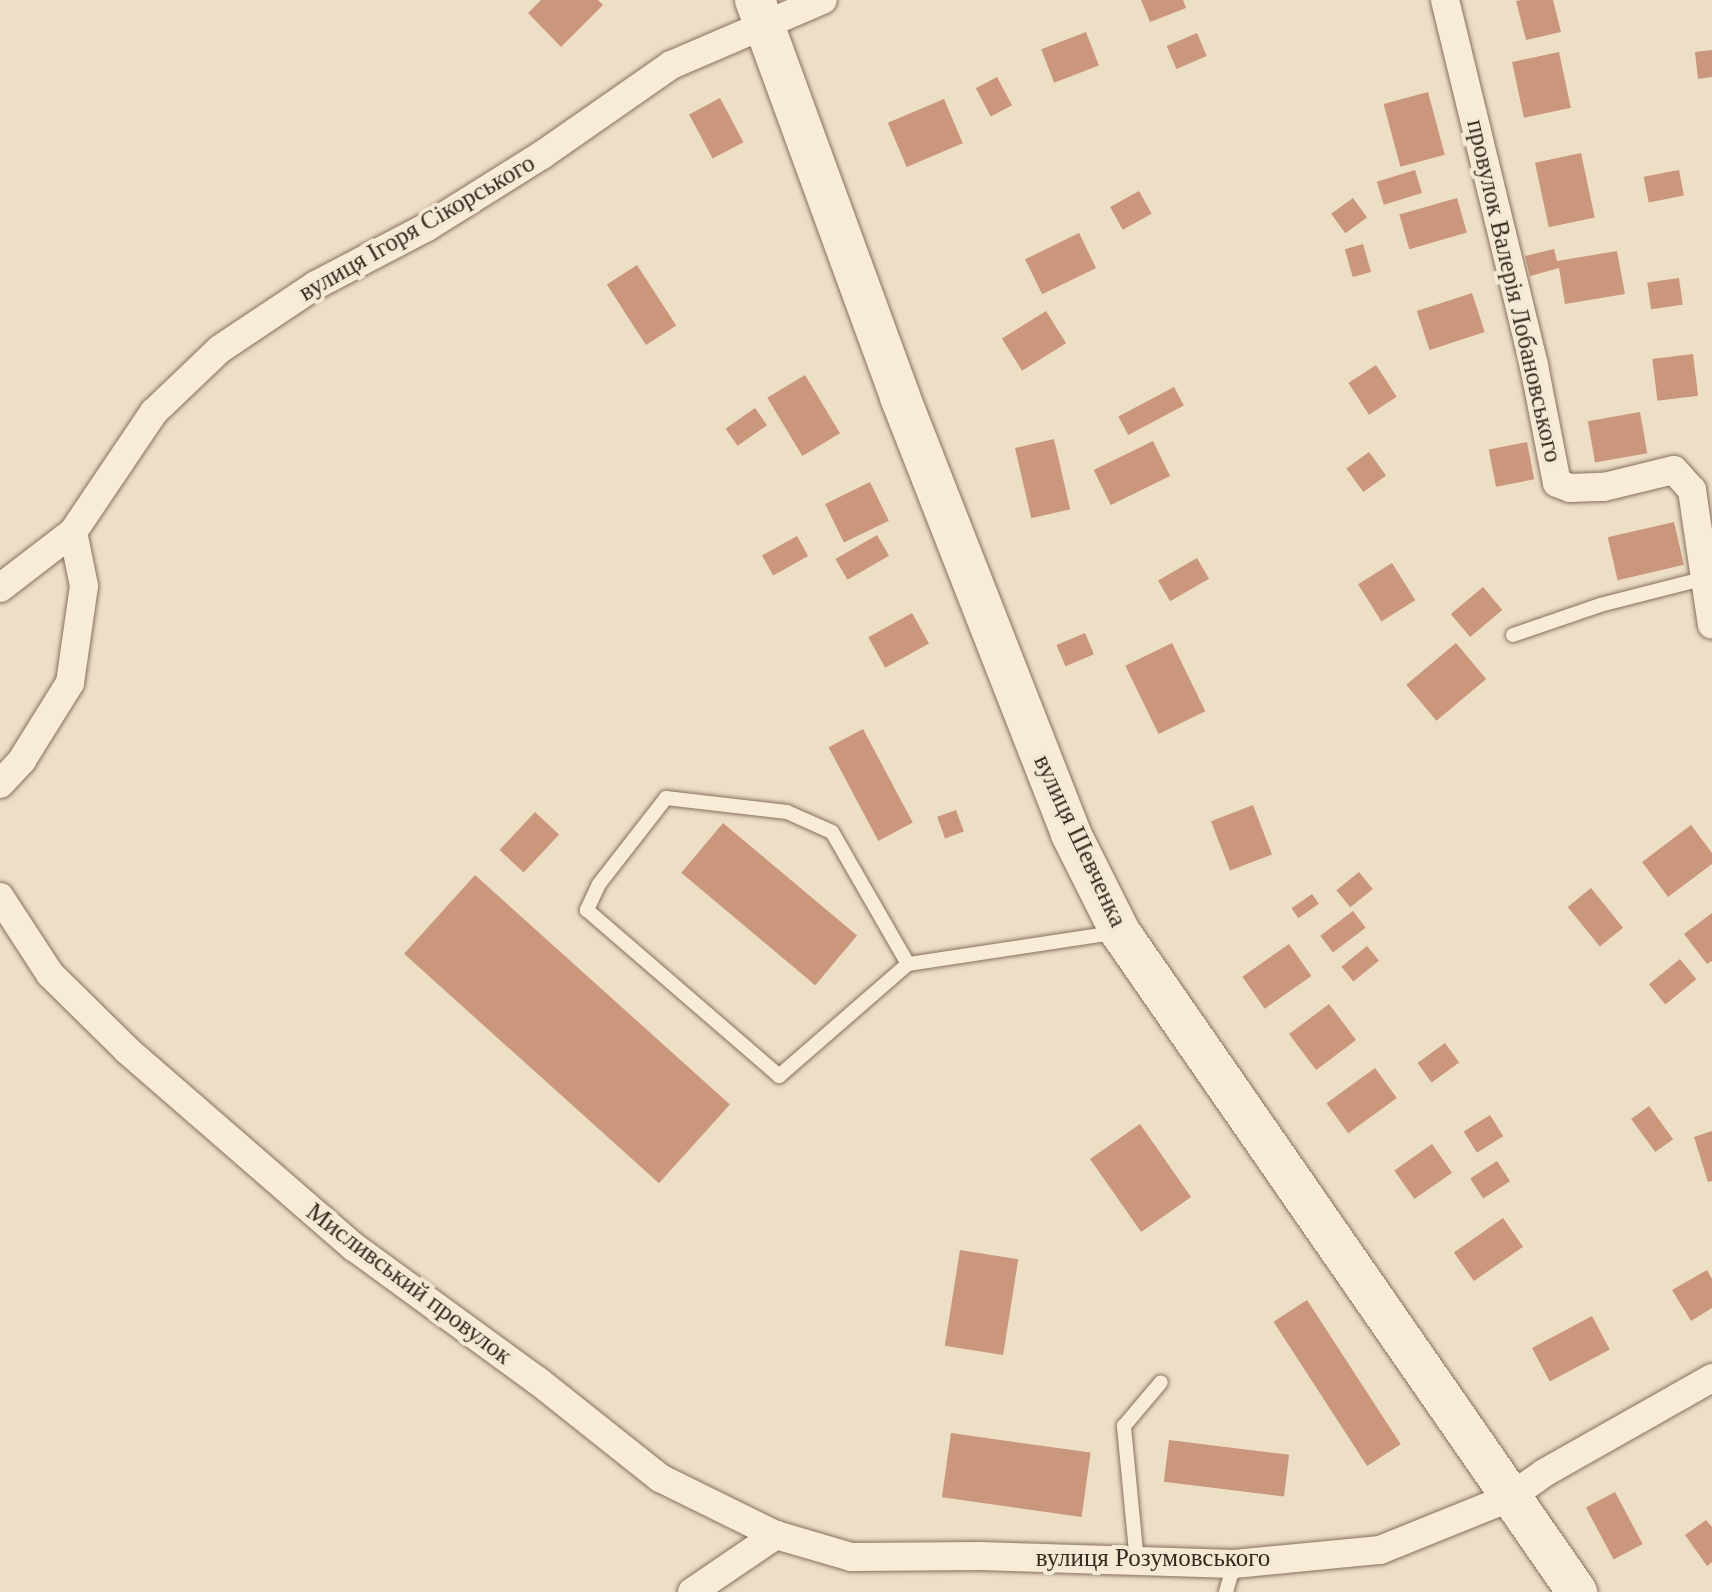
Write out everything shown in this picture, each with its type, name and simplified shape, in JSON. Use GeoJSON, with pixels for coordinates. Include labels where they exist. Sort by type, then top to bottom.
{"type":"FeatureCollection","features":[{"type":"Feature","properties":{"kind":"street","name":"вулиця Ігоря Сікорського"},"geometry":{"type":"LineString","coordinates":[[0,588],[73,532],[154,412],[220,349],[316,285],[427,227],[526,165],[671,64],[759,12],[823,0]]}},
{"type":"Feature","properties":{"kind":"street","name":"провулок Валерія Лобановського"},"geometry":{"type":"LineString","coordinates":[[1445,0],[1534,366],[1556,482],[1570,488],[1604,487],[1674,470],[1692,490],[1712,624]]}},
{"type":"Feature","properties":{"kind":"street","name":"вулиця Шевченка"},"geometry":{"type":"LineString","coordinates":[[759,12],[900,397],[1071,834],[1120,932],[1576,1592]]}},
{"type":"Feature","properties":{"kind":"street"},"geometry":{"type":"LineString","coordinates":[[0,784],[22,760],[70,683],[84,586],[73,532]]}},
{"type":"Feature","properties":{"kind":"street","name":"Мисливський провулок"},"geometry":{"type":"LineString","coordinates":[[0,897],[63,986],[127,1050],[354,1248],[538,1381],[660,1478],[776,1535]]}},
{"type":"Feature","properties":{"kind":"street","name":"вулиця Розумовського"},"geometry":{"type":"LineString","coordinates":[[776,1535],[851,1557],[980,1556],[1234,1564],[1380,1550],[1509,1498],[1544,1473],[1712,1378]]}},
{"type":"Feature","properties":{"kind":"street"},"geometry":{"type":"LineString","coordinates":[[692,1592],[776,1535]]}},
{"type":"Feature","properties":{"kind":"lane"},"geometry":{"type":"LineString","coordinates":[[1513,635],[1600,605],[1706,578]]}},
{"type":"Feature","properties":{"kind":"lane"},"geometry":{"type":"LineString","coordinates":[[908,964],[832,832],[787,812],[666,798],[599,884],[587,910],[778,1076],[908,964],[1120,932]]}},
{"type":"Feature","properties":{"kind":"lane"},"geometry":{"type":"LineString","coordinates":[[1137,1562],[1124,1426],[1161,1382]]}},
{"type":"Feature","properties":{"kind":"lane"},"geometry":{"type":"LineString","coordinates":[[1226,1592],[1234,1564]]}},
{"type":"Feature","properties":{"kind":"building"},"geometry":{"type":"Polygon","coordinates":[[[541,0],[598,0],[603,5],[561,47],[528,13],[541,0]]]}},
{"type":"Feature","properties":{"kind":"building"},"geometry":{"type":"Polygon","coordinates":[[[1141,0],[1183,0],[1186,8],[1150,22],[1141,0]]]}},
{"type":"Feature","properties":{"kind":"building"},"geometry":{"type":"Polygon","coordinates":[[[1553,0],[1561,32],[1526,40],[1516,1],[1553,0]]]}},
{"type":"Feature","properties":{"kind":"building"},"geometry":{"type":"Polygon","coordinates":[[[1086,32],[1099,66],[1054,83],[1041,49],[1086,32]]]}},
{"type":"Feature","properties":{"kind":"building"},"geometry":{"type":"Polygon","coordinates":[[[1197,33],[1207,56],[1176,69],[1167,46],[1197,33]]]}},
{"type":"Feature","properties":{"kind":"building"},"geometry":{"type":"Polygon","coordinates":[[[1712,50],[1712,77],[1698,79],[1695,52],[1712,50]]]}},
{"type":"Feature","properties":{"kind":"building"},"geometry":{"type":"Polygon","coordinates":[[[1559,52],[1571,108],[1524,118],[1512,62],[1559,52]]]}},
{"type":"Feature","properties":{"kind":"building"},"geometry":{"type":"Polygon","coordinates":[[[997,77],[1012,105],[991,117],[976,88],[997,77]]]}},
{"type":"Feature","properties":{"kind":"building"},"geometry":{"type":"Polygon","coordinates":[[[1428,92],[1445,155],[1400,167],[1384,104],[1428,92]]]}},
{"type":"Feature","properties":{"kind":"building"},"geometry":{"type":"Polygon","coordinates":[[[720,98],[743,142],[713,159],[689,114],[720,98]]]}},
{"type":"Feature","properties":{"kind":"building"},"geometry":{"type":"Polygon","coordinates":[[[944,99],[963,143],[907,167],[888,123],[944,99]]]}},
{"type":"Feature","properties":{"kind":"building"},"geometry":{"type":"Polygon","coordinates":[[[1581,153],[1595,218],[1549,227],[1535,163],[1581,153]]]}},
{"type":"Feature","properties":{"kind":"building"},"geometry":{"type":"Polygon","coordinates":[[[1415,170],[1422,193],[1384,205],[1377,182],[1415,170]]]}},
{"type":"Feature","properties":{"kind":"building"},"geometry":{"type":"Polygon","coordinates":[[[1679,170],[1684,196],[1649,202],[1644,177],[1679,170]]]}},
{"type":"Feature","properties":{"kind":"building"},"geometry":{"type":"Polygon","coordinates":[[[1139,191],[1152,214],[1123,230],[1110,207],[1139,191]]]}},
{"type":"Feature","properties":{"kind":"building"},"geometry":{"type":"Polygon","coordinates":[[[1353,198],[1367,217],[1345,233],[1331,214],[1353,198]]]}},
{"type":"Feature","properties":{"kind":"building"},"geometry":{"type":"Polygon","coordinates":[[[1457,198],[1467,233],[1409,249],[1399,215],[1457,198]]]}},
{"type":"Feature","properties":{"kind":"building"},"geometry":{"type":"Polygon","coordinates":[[[1079,233],[1096,268],[1042,294],[1025,259],[1079,233]]]}},
{"type":"Feature","properties":{"kind":"building"},"geometry":{"type":"Polygon","coordinates":[[[1363,244],[1371,272],[1353,277],[1345,249],[1363,244]]]}},
{"type":"Feature","properties":{"kind":"building"},"geometry":{"type":"Polygon","coordinates":[[[1554,249],[1557,261],[1617,251],[1625,294],[1565,304],[1559,268],[1530,276],[1525,256],[1554,249]]]}},
{"type":"Feature","properties":{"kind":"building"},"geometry":{"type":"Polygon","coordinates":[[[637,265],[676,325],[646,345],[607,285],[637,265]]]}},
{"type":"Feature","properties":{"kind":"building"},"geometry":{"type":"Polygon","coordinates":[[[1679,278],[1683,305],[1651,309],[1647,282],[1679,278]]]}},
{"type":"Feature","properties":{"kind":"building"},"geometry":{"type":"Polygon","coordinates":[[[1472,293],[1485,332],[1430,350],[1417,311],[1472,293]]]}},
{"type":"Feature","properties":{"kind":"building"},"geometry":{"type":"Polygon","coordinates":[[[1046,311],[1066,343],[1022,371],[1002,339],[1046,311]]]}},
{"type":"Feature","properties":{"kind":"building"},"geometry":{"type":"Polygon","coordinates":[[[1693,354],[1698,396],[1657,401],[1652,359],[1693,354]]]}},
{"type":"Feature","properties":{"kind":"building"},"geometry":{"type":"Polygon","coordinates":[[[1376,365],[1397,397],[1369,415],[1348,383],[1376,365]]]}},
{"type":"Feature","properties":{"kind":"building"},"geometry":{"type":"Polygon","coordinates":[[[805,375],[840,433],[802,456],[767,398],[805,375]]]}},
{"type":"Feature","properties":{"kind":"building"},"geometry":{"type":"Polygon","coordinates":[[[1174,387],[1184,406],[1128,435],[1118,417],[1174,387]]]}},
{"type":"Feature","properties":{"kind":"building"},"geometry":{"type":"Polygon","coordinates":[[[755,408],[767,425],[738,446],[726,429],[755,408]]]}},
{"type":"Feature","properties":{"kind":"building"},"geometry":{"type":"Polygon","coordinates":[[[1640,412],[1647,453],[1595,463],[1588,421],[1640,412]]]}},
{"type":"Feature","properties":{"kind":"building"},"geometry":{"type":"Polygon","coordinates":[[[1054,439],[1070,509],[1031,518],[1015,448],[1054,439]]]}},
{"type":"Feature","properties":{"kind":"building"},"geometry":{"type":"Polygon","coordinates":[[[1153,441],[1170,476],[1111,505],[1094,470],[1153,441]]]}},
{"type":"Feature","properties":{"kind":"building"},"geometry":{"type":"Polygon","coordinates":[[[1527,442],[1534,479],[1496,487],[1489,449],[1527,442]]]}},
{"type":"Feature","properties":{"kind":"building"},"geometry":{"type":"Polygon","coordinates":[[[1369,452],[1386,475],[1363,492],[1346,468],[1369,452]]]}},
{"type":"Feature","properties":{"kind":"building"},"geometry":{"type":"Polygon","coordinates":[[[870,482],[889,521],[844,543],[825,504],[870,482]]]}},
{"type":"Feature","properties":{"kind":"building"},"geometry":{"type":"Polygon","coordinates":[[[1674,522],[1684,565],[1618,580],[1608,537],[1674,522]]]}},
{"type":"Feature","properties":{"kind":"building"},"geometry":{"type":"Polygon","coordinates":[[[877,535],[889,556],[847,580],[835,559],[877,535]]]}},
{"type":"Feature","properties":{"kind":"building"},"geometry":{"type":"Polygon","coordinates":[[[797,536],[808,556],[773,576],[762,555],[797,536]]]}},
{"type":"Feature","properties":{"kind":"building"},"geometry":{"type":"Polygon","coordinates":[[[1197,558],[1209,579],[1170,601],[1158,580],[1197,558]]]}},
{"type":"Feature","properties":{"kind":"building"},"geometry":{"type":"Polygon","coordinates":[[[1392,563],[1415,600],[1381,622],[1358,584],[1392,563]]]}},
{"type":"Feature","properties":{"kind":"building"},"geometry":{"type":"Polygon","coordinates":[[[1483,587],[1502,610],[1470,637],[1451,614],[1483,587]]]}},
{"type":"Feature","properties":{"kind":"building"},"geometry":{"type":"Polygon","coordinates":[[[912,613],[929,644],[885,668],[868,637],[912,613]]]}},
{"type":"Feature","properties":{"kind":"building"},"geometry":{"type":"Polygon","coordinates":[[[1085,633],[1094,654],[1065,666],[1056,645],[1085,633]]]}},
{"type":"Feature","properties":{"kind":"building"},"geometry":{"type":"Polygon","coordinates":[[[1172,643],[1205,711],[1159,734],[1125,666],[1172,643]]]}},
{"type":"Feature","properties":{"kind":"building"},"geometry":{"type":"Polygon","coordinates":[[[1456,643],[1486,679],[1436,721],[1406,685],[1456,643]]]}},
{"type":"Feature","properties":{"kind":"building"},"geometry":{"type":"Polygon","coordinates":[[[863,729],[913,823],[878,841],[829,747],[863,729]]]}},
{"type":"Feature","properties":{"kind":"building"},"geometry":{"type":"Polygon","coordinates":[[[1253,805],[1272,854],[1230,871],[1211,821],[1253,805]]]}},
{"type":"Feature","properties":{"kind":"building"},"geometry":{"type":"Polygon","coordinates":[[[956,810],[964,832],[945,838],[937,817],[956,810]]]}},
{"type":"Feature","properties":{"kind":"building"},"geometry":{"type":"Polygon","coordinates":[[[535,812],[559,835],[524,873],[500,850],[535,812]]]}},
{"type":"Feature","properties":{"kind":"building"},"geometry":{"type":"Polygon","coordinates":[[[723,823],[857,935],[815,985],[681,873],[723,823]]]}},
{"type":"Feature","properties":{"kind":"building"},"geometry":{"type":"Polygon","coordinates":[[[1691,825],[1712,853],[1712,864],[1668,897],[1642,862],[1691,825]]]}},
{"type":"Feature","properties":{"kind":"building"},"geometry":{"type":"Polygon","coordinates":[[[1359,872],[1373,889],[1350,907],[1336,890],[1359,872]]]}},
{"type":"Feature","properties":{"kind":"building"},"geometry":{"type":"Polygon","coordinates":[[[475,875],[730,1105],[659,1183],[404,954],[475,875]]]}},
{"type":"Feature","properties":{"kind":"building"},"geometry":{"type":"Polygon","coordinates":[[[1591,888],[1623,928],[1600,947],[1568,907],[1591,888]]]}},
{"type":"Feature","properties":{"kind":"building"},"geometry":{"type":"Polygon","coordinates":[[[1312,894],[1319,904],[1298,918],[1292,908],[1312,894]]]}},
{"type":"Feature","properties":{"kind":"building"},"geometry":{"type":"Polygon","coordinates":[[[1353,911],[1366,928],[1333,952],[1320,936],[1353,911]]]}},
{"type":"Feature","properties":{"kind":"building"},"geometry":{"type":"Polygon","coordinates":[[[1712,913],[1712,961],[1707,964],[1684,934],[1712,913]]]}},
{"type":"Feature","properties":{"kind":"building"},"geometry":{"type":"Polygon","coordinates":[[[1289,944],[1311,976],[1265,1009],[1242,977],[1289,944]]]}},
{"type":"Feature","properties":{"kind":"building"},"geometry":{"type":"Polygon","coordinates":[[[1367,946],[1379,961],[1353,982],[1341,967],[1367,946]]]}},
{"type":"Feature","properties":{"kind":"building"},"geometry":{"type":"Polygon","coordinates":[[[1680,959],[1696,979],[1665,1004],[1649,984],[1680,959]]]}},
{"type":"Feature","properties":{"kind":"building"},"geometry":{"type":"Polygon","coordinates":[[[1329,1004],[1356,1040],[1316,1070],[1289,1034],[1329,1004]]]}},
{"type":"Feature","properties":{"kind":"building"},"geometry":{"type":"Polygon","coordinates":[[[1445,1043],[1459,1062],[1432,1082],[1417,1063],[1445,1043]]]}},
{"type":"Feature","properties":{"kind":"building"},"geometry":{"type":"Polygon","coordinates":[[[1375,1068],[1397,1098],[1348,1133],[1326,1103],[1375,1068]]]}},
{"type":"Feature","properties":{"kind":"building"},"geometry":{"type":"Polygon","coordinates":[[[1649,1106],[1673,1139],[1655,1152],[1631,1119],[1649,1106]]]}},
{"type":"Feature","properties":{"kind":"building"},"geometry":{"type":"Polygon","coordinates":[[[1490,1115],[1503,1136],[1477,1153],[1464,1131],[1490,1115]]]}},
{"type":"Feature","properties":{"kind":"building"},"geometry":{"type":"Polygon","coordinates":[[[1140,1124],[1191,1197],[1141,1232],[1090,1159],[1140,1124]]]}},
{"type":"Feature","properties":{"kind":"building"},"geometry":{"type":"Polygon","coordinates":[[[1712,1131],[1712,1181],[1708,1182],[1694,1137],[1712,1131]]]}},
{"type":"Feature","properties":{"kind":"building"},"geometry":{"type":"Polygon","coordinates":[[[1432,1144],[1452,1173],[1414,1199],[1394,1170],[1432,1144]]]}},
{"type":"Feature","properties":{"kind":"building"},"geometry":{"type":"Polygon","coordinates":[[[1497,1161],[1510,1181],[1483,1199],[1470,1178],[1497,1161]]]}},
{"type":"Feature","properties":{"kind":"building"},"geometry":{"type":"Polygon","coordinates":[[[1503,1218],[1523,1247],[1474,1281],[1454,1252],[1503,1218]]]}},
{"type":"Feature","properties":{"kind":"building"},"geometry":{"type":"Polygon","coordinates":[[[960,1250],[1018,1259],[1003,1355],[945,1346],[960,1250]]]}},
{"type":"Feature","properties":{"kind":"building"},"geometry":{"type":"Polygon","coordinates":[[[1707,1270],[1712,1279],[1712,1308],[1691,1321],[1672,1290],[1707,1270]]]}},
{"type":"Feature","properties":{"kind":"building"},"geometry":{"type":"Polygon","coordinates":[[[1307,1300],[1401,1444],[1367,1466],[1273,1322],[1307,1300]]]}},
{"type":"Feature","properties":{"kind":"building"},"geometry":{"type":"Polygon","coordinates":[[[1592,1316],[1610,1350],[1550,1381],[1532,1348],[1592,1316]]]}},
{"type":"Feature","properties":{"kind":"building"},"geometry":{"type":"Polygon","coordinates":[[[951,1433],[1091,1453],[1082,1517],[942,1497],[951,1433]]]}},
{"type":"Feature","properties":{"kind":"building"},"geometry":{"type":"Polygon","coordinates":[[[1169,1440],[1289,1455],[1284,1496],[1164,1482],[1169,1440]]]}},
{"type":"Feature","properties":{"kind":"building"},"geometry":{"type":"Polygon","coordinates":[[[1615,1492],[1643,1544],[1614,1560],[1586,1507],[1615,1492]]]}},
{"type":"Feature","properties":{"kind":"building"},"geometry":{"type":"Polygon","coordinates":[[[1706,1520],[1712,1527],[1712,1562],[1707,1566],[1685,1535],[1706,1520]]]}}]}
